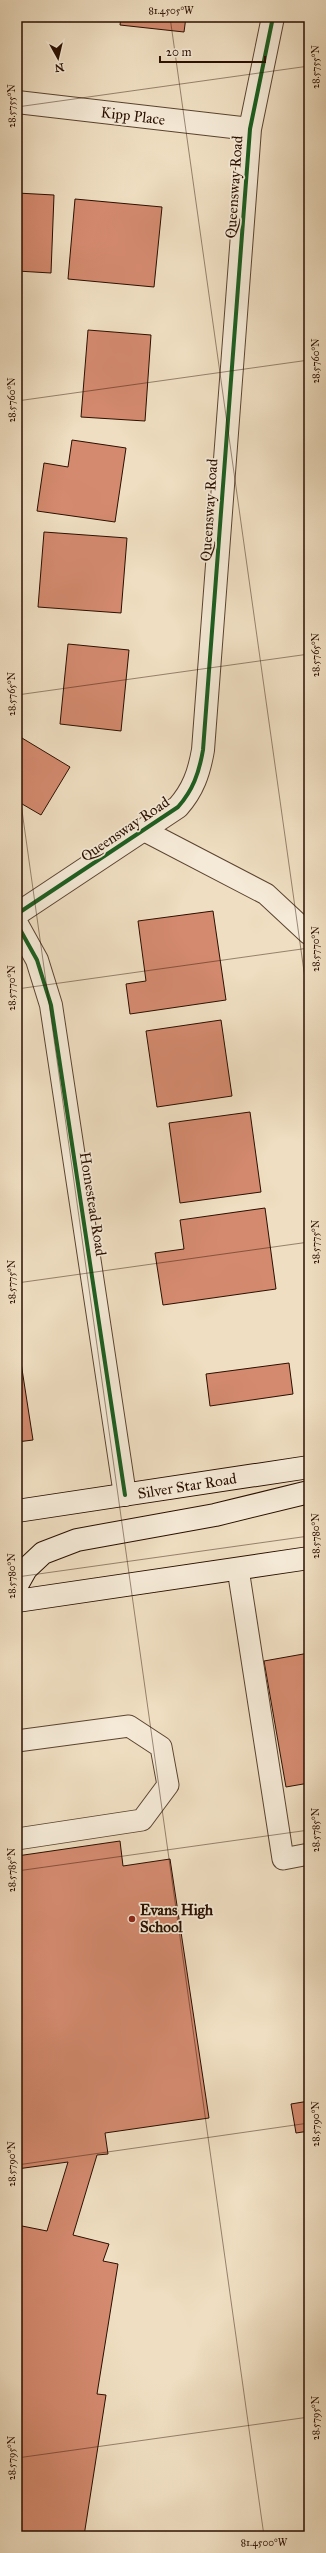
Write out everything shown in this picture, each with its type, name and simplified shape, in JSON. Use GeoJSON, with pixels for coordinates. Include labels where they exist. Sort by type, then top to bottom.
{"type":"FeatureCollection","features":[{"type":"Feature","properties":{"kind":"street","name":"Queensway Road"},"geometry":{"type":"LineString","coordinates":[[17,914],[178,808],[190,793],[198,774],[203,750],[250,129],[273,17]]}},
{"type":"Feature","properties":{"kind":"street","name":"Kipp Place"},"geometry":{"type":"LineString","coordinates":[[17,102],[250,129]]}},
{"type":"Feature","properties":{"kind":"street","name":"Homestead Road"},"geometry":{"type":"LineString","coordinates":[[17,924],[37,960],[51,1005],[125,1495]]}},
{"type":"Feature","properties":{"kind":"street","name":"Silver Star Road"},"geometry":{"type":"LineString","coordinates":[[17,1511],[309,1467]]}},
{"type":"Feature","properties":{"kind":"street"},"geometry":{"type":"LineString","coordinates":[[17,1585],[26,1569],[43,1553],[77,1540],[215,1515],[309,1492]]}},
{"type":"Feature","properties":{"kind":"street"},"geometry":{"type":"LineString","coordinates":[[17,1601],[309,1558]]}},
{"type":"Feature","properties":{"kind":"lane"},"geometry":{"type":"LineString","coordinates":[[145,831],[266,894],[309,934]]}},
{"type":"Feature","properties":{"kind":"lane"},"geometry":{"type":"LineString","coordinates":[[238,1569],[283,1858],[309,1854]]}},
{"type":"Feature","properties":{"kind":"lane"},"geometry":{"type":"LineString","coordinates":[[17,1741],[129,1726],[161,1747],[168,1785],[142,1820],[17,1839]]}},
{"type":"Feature","properties":{"kind":"building"},"geometry":{"type":"Polygon","coordinates":[[[121,17],[186,17],[184,32],[120,25],[121,17]]]}},
{"type":"Feature","properties":{"kind":"building"},"geometry":{"type":"Polygon","coordinates":[[[17,193],[54,195],[51,273],[17,271],[17,193]]]}},
{"type":"Feature","properties":{"kind":"building"},"geometry":{"type":"Polygon","coordinates":[[[75,199],[162,207],[154,287],[68,279],[75,199]]]}},
{"type":"Feature","properties":{"kind":"building"},"geometry":{"type":"Polygon","coordinates":[[[88,330],[151,335],[145,421],[81,417],[88,330]]]}},
{"type":"Feature","properties":{"kind":"building"},"geometry":{"type":"Polygon","coordinates":[[[72,440],[126,448],[115,522],[37,511],[44,463],[68,467],[72,440]]]}},
{"type":"Feature","properties":{"kind":"building"},"geometry":{"type":"Polygon","coordinates":[[[44,532],[127,538],[121,613],[38,607],[44,532]]]}},
{"type":"Feature","properties":{"kind":"building"},"geometry":{"type":"Polygon","coordinates":[[[309,630],[309,678],[306,678],[309,630]]]}},
{"type":"Feature","properties":{"kind":"building"},"geometry":{"type":"Polygon","coordinates":[[[68,644],[129,650],[121,731],[60,724],[68,644]]]}},
{"type":"Feature","properties":{"kind":"building"},"geometry":{"type":"Polygon","coordinates":[[[17,735],[70,767],[41,815],[17,801],[17,735]]]}},
{"type":"Feature","properties":{"kind":"building"},"geometry":{"type":"Polygon","coordinates":[[[213,911],[226,1000],[130,1014],[126,984],[146,981],[138,921],[213,911]]]}},
{"type":"Feature","properties":{"kind":"building"},"geometry":{"type":"Polygon","coordinates":[[[221,1020],[232,1096],[157,1107],[146,1031],[221,1020]]]}},
{"type":"Feature","properties":{"kind":"building"},"geometry":{"type":"Polygon","coordinates":[[[250,1112],[261,1192],[180,1203],[169,1123],[250,1112]]]}},
{"type":"Feature","properties":{"kind":"building"},"geometry":{"type":"Polygon","coordinates":[[[265,1208],[276,1289],[163,1305],[155,1253],[184,1249],[180,1220],[265,1208]]]}},
{"type":"Feature","properties":{"kind":"building"},"geometry":{"type":"Polygon","coordinates":[[[17,1337],[33,1440],[17,1442],[17,1337]]]}},
{"type":"Feature","properties":{"kind":"building"},"geometry":{"type":"Polygon","coordinates":[[[289,1363],[293,1394],[210,1406],[206,1374],[289,1363]]]}},
{"type":"Feature","properties":{"kind":"building"},"geometry":{"type":"Polygon","coordinates":[[[309,1653],[309,1783],[286,1787],[264,1661],[309,1653]]]}},
{"type":"Feature","properties":{"kind":"building","name":"Evans High School"},"geometry":{"type":"Polygon","coordinates":[[[120,1841],[123,1866],[170,1859],[209,2118],[105,2133],[108,2154],[97,2155],[73,2235],[109,2244],[103,2261],[118,2264],[97,2394],[106,2395],[84,2536],[17,2536],[17,2225],[47,2231],[68,2162],[17,2169],[17,1882],[20,1881],[17,1856],[120,1841]]]}},
{"type":"Feature","properties":{"kind":"building"},"geometry":{"type":"Polygon","coordinates":[[[309,2101],[309,2131],[296,2133],[291,2104],[309,2101]]]}},
{"type":"Feature","properties":{"kind":"cycle path"},"geometry":{"type":"LineString","coordinates":[[17,914],[178,807],[188,794],[195,781],[200,766],[203,750],[250,129],[273,17]]}},
{"type":"Feature","properties":{"kind":"cycle path"},"geometry":{"type":"LineString","coordinates":[[17,924],[37,960],[51,1005],[125,1495]]}},
{"type":"Feature","properties":{"kind":"place","name":"Evans High School"},"geometry":{"type":"Point","coordinates":[132,1919]}}]}
